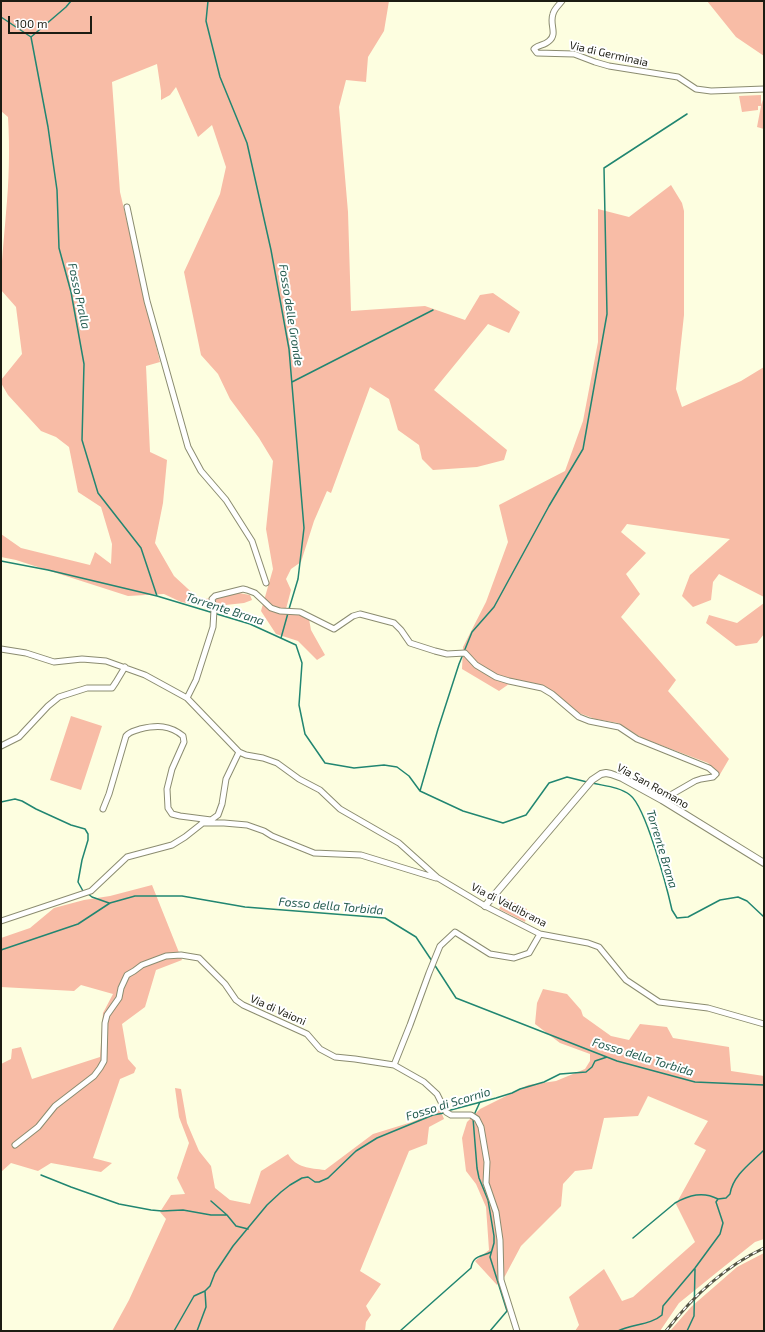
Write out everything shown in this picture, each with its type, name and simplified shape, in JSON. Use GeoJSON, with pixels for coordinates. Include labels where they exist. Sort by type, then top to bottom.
{"type":"FeatureCollection","features":[{"type":"Feature","properties":{"kind":"street","name":"Via di Germinaia"},"geometry":{"type":"LineString","coordinates":[[562,1],[553,13],[553,36],[546,43],[535,48],[534,50],[537,53],[574,54],[609,66],[678,77],[696,89],[711,91],[764,89]]}},
{"type":"Feature","properties":{"kind":"street"},"geometry":{"type":"LineString","coordinates":[[127,207],[147,302],[188,447],[201,471],[226,500],[252,541],[266,583]]}},
{"type":"Feature","properties":{"kind":"street"},"geometry":{"type":"LineString","coordinates":[[187,698],[196,680],[213,627],[214,610],[212,599],[215,596],[242,589],[255,593],[271,608],[280,611],[300,612],[334,629],[353,616],[360,614],[394,623],[410,643],[447,654],[465,653],[476,665],[496,677],[542,688],[552,694],[579,717],[588,721],[619,727],[637,739],[709,768],[716,774],[713,777],[695,781],[662,800]]}},
{"type":"Feature","properties":{"kind":"street","name":"Via di Valdibrana"},"geometry":{"type":"LineString","coordinates":[[1,649],[20,652],[54,662],[97,659],[125,667],[145,675],[187,698],[240,752],[277,763],[299,779],[320,790],[340,809],[399,843],[438,878],[485,906],[540,934],[588,943],[599,947],[626,980],[658,1002],[708,1008],[764,1024]]}},
{"type":"Feature","properties":{"kind":"street"},"geometry":{"type":"LineString","coordinates":[[1,746],[19,737],[48,706],[59,697],[87,688],[112,688],[125,667]]}},
{"type":"Feature","properties":{"kind":"street","name":"Via di Valdibrana"},"geometry":{"type":"LineString","coordinates":[[103,808],[109,794],[127,735],[131,732],[152,726],[160,726],[182,735],[184,739],[170,775],[167,789],[168,808],[175,815],[204,821],[248,825],[314,854],[361,855],[438,878]]}},
{"type":"Feature","properties":{"kind":"street"},"geometry":{"type":"LineString","coordinates":[[1,920],[91,891],[127,857],[172,845],[204,821],[215,818],[220,812],[226,779],[240,752]]}},
{"type":"Feature","properties":{"kind":"street","name":"Via San Romano"},"geometry":{"type":"LineString","coordinates":[[485,906],[582,791],[592,780],[601,774],[611,774],[662,800],[764,863]]}},
{"type":"Feature","properties":{"kind":"street"},"geometry":{"type":"LineString","coordinates":[[394,1065],[440,946],[455,932],[490,954],[514,958],[530,953],[540,934]]}},
{"type":"Feature","properties":{"kind":"street","name":"Via di Vaioni"},"geometry":{"type":"LineString","coordinates":[[16,1145],[38,1127],[55,1106],[94,1076],[100,1068],[104,1061],[105,1023],[107,1015],[119,998],[121,988],[127,976],[142,966],[166,956],[181,955],[199,958],[225,984],[236,1000],[242,1005],[307,1034],[320,1049],[335,1057],[394,1065],[424,1082],[437,1094],[446,1112],[452,1115],[471,1115],[477,1119],[487,1162],[486,1183],[496,1212],[500,1240],[501,1280],[517,1331]]}},
{"type":"Feature","properties":{"kind":"shaded area"},"geometry":{"type":"Polygon","coordinates":[[[1,1],[389,1],[384,31],[368,57],[366,82],[346,80],[339,107],[348,212],[351,311],[425,306],[465,320],[480,295],[493,293],[520,312],[509,333],[488,324],[434,390],[507,450],[504,460],[477,467],[433,470],[422,459],[419,445],[398,430],[389,399],[370,387],[331,493],[327,491],[314,521],[301,562],[291,569],[286,579],[291,590],[286,609],[309,619],[311,630],[325,655],[317,660],[298,641],[276,634],[261,611],[273,569],[266,529],[273,461],[259,438],[230,399],[218,374],[201,355],[184,272],[220,194],[226,167],[212,125],[198,137],[176,87],[170,95],[161,100],[157,64],[112,82],[120,192],[160,362],[146,366],[150,452],[167,460],[163,503],[155,543],[174,576],[200,600],[239,593],[250,595],[252,600],[244,603],[207,607],[181,602],[164,594],[128,596],[16,560],[1,557],[1,534],[21,548],[90,565],[95,552],[111,564],[112,544],[101,507],[78,492],[69,447],[56,437],[41,431],[8,395],[1,383],[1,380],[22,354],[16,307],[1,290],[9,153],[8,117],[1,111],[1,1]]]}},
{"type":"Feature","properties":{"kind":"shaded area"},"geometry":{"type":"Polygon","coordinates":[[[707,1],[764,1],[764,56],[736,37],[707,1]]]}},
{"type":"Feature","properties":{"kind":"shaded area"},"geometry":{"type":"Polygon","coordinates":[[[761,95],[761,105],[764,97],[764,129],[757,127],[761,106],[758,106],[758,110],[742,112],[739,96],[761,95]]]}},
{"type":"Feature","properties":{"kind":"shaded area"},"geometry":{"type":"Polygon","coordinates":[[[671,185],[682,203],[684,211],[684,315],[676,389],[682,407],[741,381],[764,367],[764,597],[719,574],[713,582],[711,600],[693,607],[682,596],[690,575],[730,539],[627,524],[621,532],[646,553],[626,574],[640,594],[621,617],[676,680],[668,691],[729,759],[719,776],[708,763],[642,738],[618,723],[595,719],[579,713],[544,688],[518,681],[509,684],[499,691],[462,669],[463,647],[486,602],[508,542],[499,505],[565,471],[583,421],[598,342],[598,209],[629,217],[671,185]]]}},
{"type":"Feature","properties":{"kind":"shaded area"},"geometry":{"type":"Polygon","coordinates":[[[764,603],[764,634],[757,643],[736,646],[706,623],[709,615],[737,623],[764,603]]]}},
{"type":"Feature","properties":{"kind":"shaded area"},"geometry":{"type":"Polygon","coordinates":[[[71,716],[102,726],[81,790],[50,780],[71,716]]]}},
{"type":"Feature","properties":{"kind":"shaded area"},"geometry":{"type":"Polygon","coordinates":[[[152,885],[182,960],[156,970],[145,1007],[122,1024],[128,1059],[136,1068],[134,1073],[120,1079],[93,1158],[112,1163],[101,1172],[51,1163],[38,1171],[11,1163],[1,1172],[1,1064],[11,1059],[12,1049],[21,1047],[32,1079],[100,1057],[103,1013],[113,994],[81,985],[74,991],[1,987],[1,938],[30,928],[54,908],[152,885]]]}},
{"type":"Feature","properties":{"kind":"shaded area"},"geometry":{"type":"Polygon","coordinates":[[[505,898],[527,909],[525,914],[527,915],[525,922],[499,909],[505,898]]]}},
{"type":"Feature","properties":{"kind":"shaded area"},"geometry":{"type":"Polygon","coordinates":[[[543,989],[567,994],[581,1010],[583,1016],[611,1036],[629,1040],[640,1024],[667,1027],[673,1038],[729,1047],[731,1071],[764,1076],[764,1239],[755,1242],[679,1303],[660,1331],[575,1331],[579,1325],[569,1297],[604,1269],[622,1301],[633,1297],[695,1242],[676,1204],[706,1150],[694,1144],[708,1121],[648,1096],[638,1116],[604,1118],[592,1169],[575,1171],[563,1184],[561,1206],[521,1246],[505,1276],[497,1285],[475,1261],[489,1250],[486,1207],[476,1184],[466,1171],[462,1138],[467,1122],[480,1109],[528,1085],[556,1081],[585,1069],[590,1061],[590,1054],[560,1043],[535,1024],[537,1003],[543,989]]]}},
{"type":"Feature","properties":{"kind":"shaded area"},"geometry":{"type":"Polygon","coordinates":[[[175,1088],[181,1089],[187,1123],[199,1151],[211,1166],[215,1188],[230,1200],[250,1204],[261,1171],[288,1154],[291,1159],[299,1165],[325,1170],[373,1134],[412,1122],[440,1109],[444,1119],[429,1127],[427,1144],[409,1151],[360,1271],[381,1284],[366,1306],[371,1315],[366,1322],[365,1331],[112,1331],[129,1300],[166,1219],[160,1212],[171,1195],[185,1194],[177,1178],[189,1143],[179,1117],[175,1088]]]}},
{"type":"Feature","properties":{"kind":"shaded area"},"geometry":{"type":"Polygon","coordinates":[[[764,1253],[764,1331],[670,1331],[691,1307],[737,1267],[764,1253]]]}},
{"type":"Feature","properties":{"kind":"waterway","name":"Fosso Pralla"},"geometry":{"type":"LineString","coordinates":[[31,37],[71,1]]}},
{"type":"Feature","properties":{"kind":"waterway","name":"Fosso delle Gronde"},"geometry":{"type":"LineString","coordinates":[[208,1],[206,21],[220,77],[247,143],[271,250],[289,349],[304,528],[298,579],[289,609]]}},
{"type":"Feature","properties":{"kind":"waterway"},"geometry":{"type":"LineString","coordinates":[[1,17],[31,37]]}},
{"type":"Feature","properties":{"kind":"waterway","name":"Fosso Pralla"},"geometry":{"type":"LineString","coordinates":[[31,37],[48,127],[57,190],[59,248],[71,292],[84,364],[82,440],[98,493],[141,548],[157,596]]}},
{"type":"Feature","properties":{"kind":"waterway"},"geometry":{"type":"LineString","coordinates":[[420,791],[459,664],[472,632],[494,607],[549,506],[583,449],[607,314],[604,168],[687,114]]}},
{"type":"Feature","properties":{"kind":"waterway"},"geometry":{"type":"LineString","coordinates":[[292,382],[433,310]]}},
{"type":"Feature","properties":{"kind":"waterway","name":"Torrente Brana"},"geometry":{"type":"LineString","coordinates":[[1,561],[48,570],[157,596],[250,624],[296,645],[302,663],[299,705],[305,734],[325,763],[354,768],[384,765],[397,767],[409,776],[420,791],[463,811],[503,823],[526,815],[549,783],[567,777],[587,782]]}},
{"type":"Feature","properties":{"kind":"waterway","name":"Fosso delle Gronde"},"geometry":{"type":"LineString","coordinates":[[281,638],[288,613]]}},
{"type":"Feature","properties":{"kind":"waterway","name":"Torrente Brana"},"geometry":{"type":"LineString","coordinates":[[592,783],[622,790],[630,795],[636,802],[649,831],[661,867],[672,910],[677,918],[688,917],[720,900],[738,897],[747,901],[764,917]]}},
{"type":"Feature","properties":{"kind":"waterway"},"geometry":{"type":"LineString","coordinates":[[1,802],[15,799],[22,801],[71,825],[85,829],[88,834],[88,840],[82,860],[78,882],[83,891]]}},
{"type":"Feature","properties":{"kind":"waterway"},"geometry":{"type":"LineString","coordinates":[[87,893],[92,897],[109,903]]}},
{"type":"Feature","properties":{"kind":"waterway","name":"Fosso della Torbida"},"geometry":{"type":"LineString","coordinates":[[1,950],[78,924],[110,903],[135,896],[182,896],[245,907],[385,918],[416,937],[432,961]]}},
{"type":"Feature","properties":{"kind":"waterway","name":"Fosso della Torbida"},"geometry":{"type":"LineString","coordinates":[[434,964],[456,998],[617,1061],[695,1082],[764,1085]]}},
{"type":"Feature","properties":{"kind":"waterway","name":"Fosso di Scornio"},"geometry":{"type":"LineString","coordinates":[[447,1111],[512,1093],[544,1082],[560,1074],[586,1072],[592,1067],[595,1061],[607,1057]]}},
{"type":"Feature","properties":{"kind":"waterway"},"geometry":{"type":"LineString","coordinates":[[474,1115],[480,1102]]}},
{"type":"Feature","properties":{"kind":"waterway","name":"Fosso di Scornio"},"geometry":{"type":"LineString","coordinates":[[197,1331],[206,1307],[205,1291],[210,1286],[215,1273],[233,1246],[267,1205],[281,1192],[302,1178],[308,1177],[315,1182],[328,1178],[356,1151],[377,1138],[433,1115],[444,1113]]}},
{"type":"Feature","properties":{"kind":"waterway"},"geometry":{"type":"LineString","coordinates":[[473,1118],[477,1168],[479,1178],[488,1200],[494,1236],[494,1243],[490,1257],[507,1311],[490,1331]]}},
{"type":"Feature","properties":{"kind":"waterway"},"geometry":{"type":"LineString","coordinates":[[633,1238],[675,1203],[686,1198],[696,1195],[707,1195],[718,1199],[726,1198],[730,1194],[739,1175],[764,1150]]}},
{"type":"Feature","properties":{"kind":"waterway"},"geometry":{"type":"LineString","coordinates":[[41,1175],[119,1204],[151,1210],[183,1210],[211,1215],[227,1215]]}},
{"type":"Feature","properties":{"kind":"waterway"},"geometry":{"type":"LineString","coordinates":[[618,1331],[647,1323],[662,1315],[663,1306],[695,1268],[720,1234],[723,1223],[716,1202],[718,1199]]}},
{"type":"Feature","properties":{"kind":"waterway"},"geometry":{"type":"LineString","coordinates":[[211,1201],[227,1215],[236,1226],[248,1229]]}},
{"type":"Feature","properties":{"kind":"waterway"},"geometry":{"type":"LineString","coordinates":[[400,1331],[471,1268],[472,1264],[478,1257],[491,1252]]}},
{"type":"Feature","properties":{"kind":"waterway"},"geometry":{"type":"LineString","coordinates":[[687,1331],[694,1316],[695,1269]]}},
{"type":"Feature","properties":{"kind":"waterway"},"geometry":{"type":"LineString","coordinates":[[174,1331],[194,1296],[205,1291]]}},
{"type":"Feature","properties":{"kind":"railway"},"geometry":{"type":"LineString","coordinates":[[666,1331],[698,1294],[723,1273],[764,1248]]}}]}
